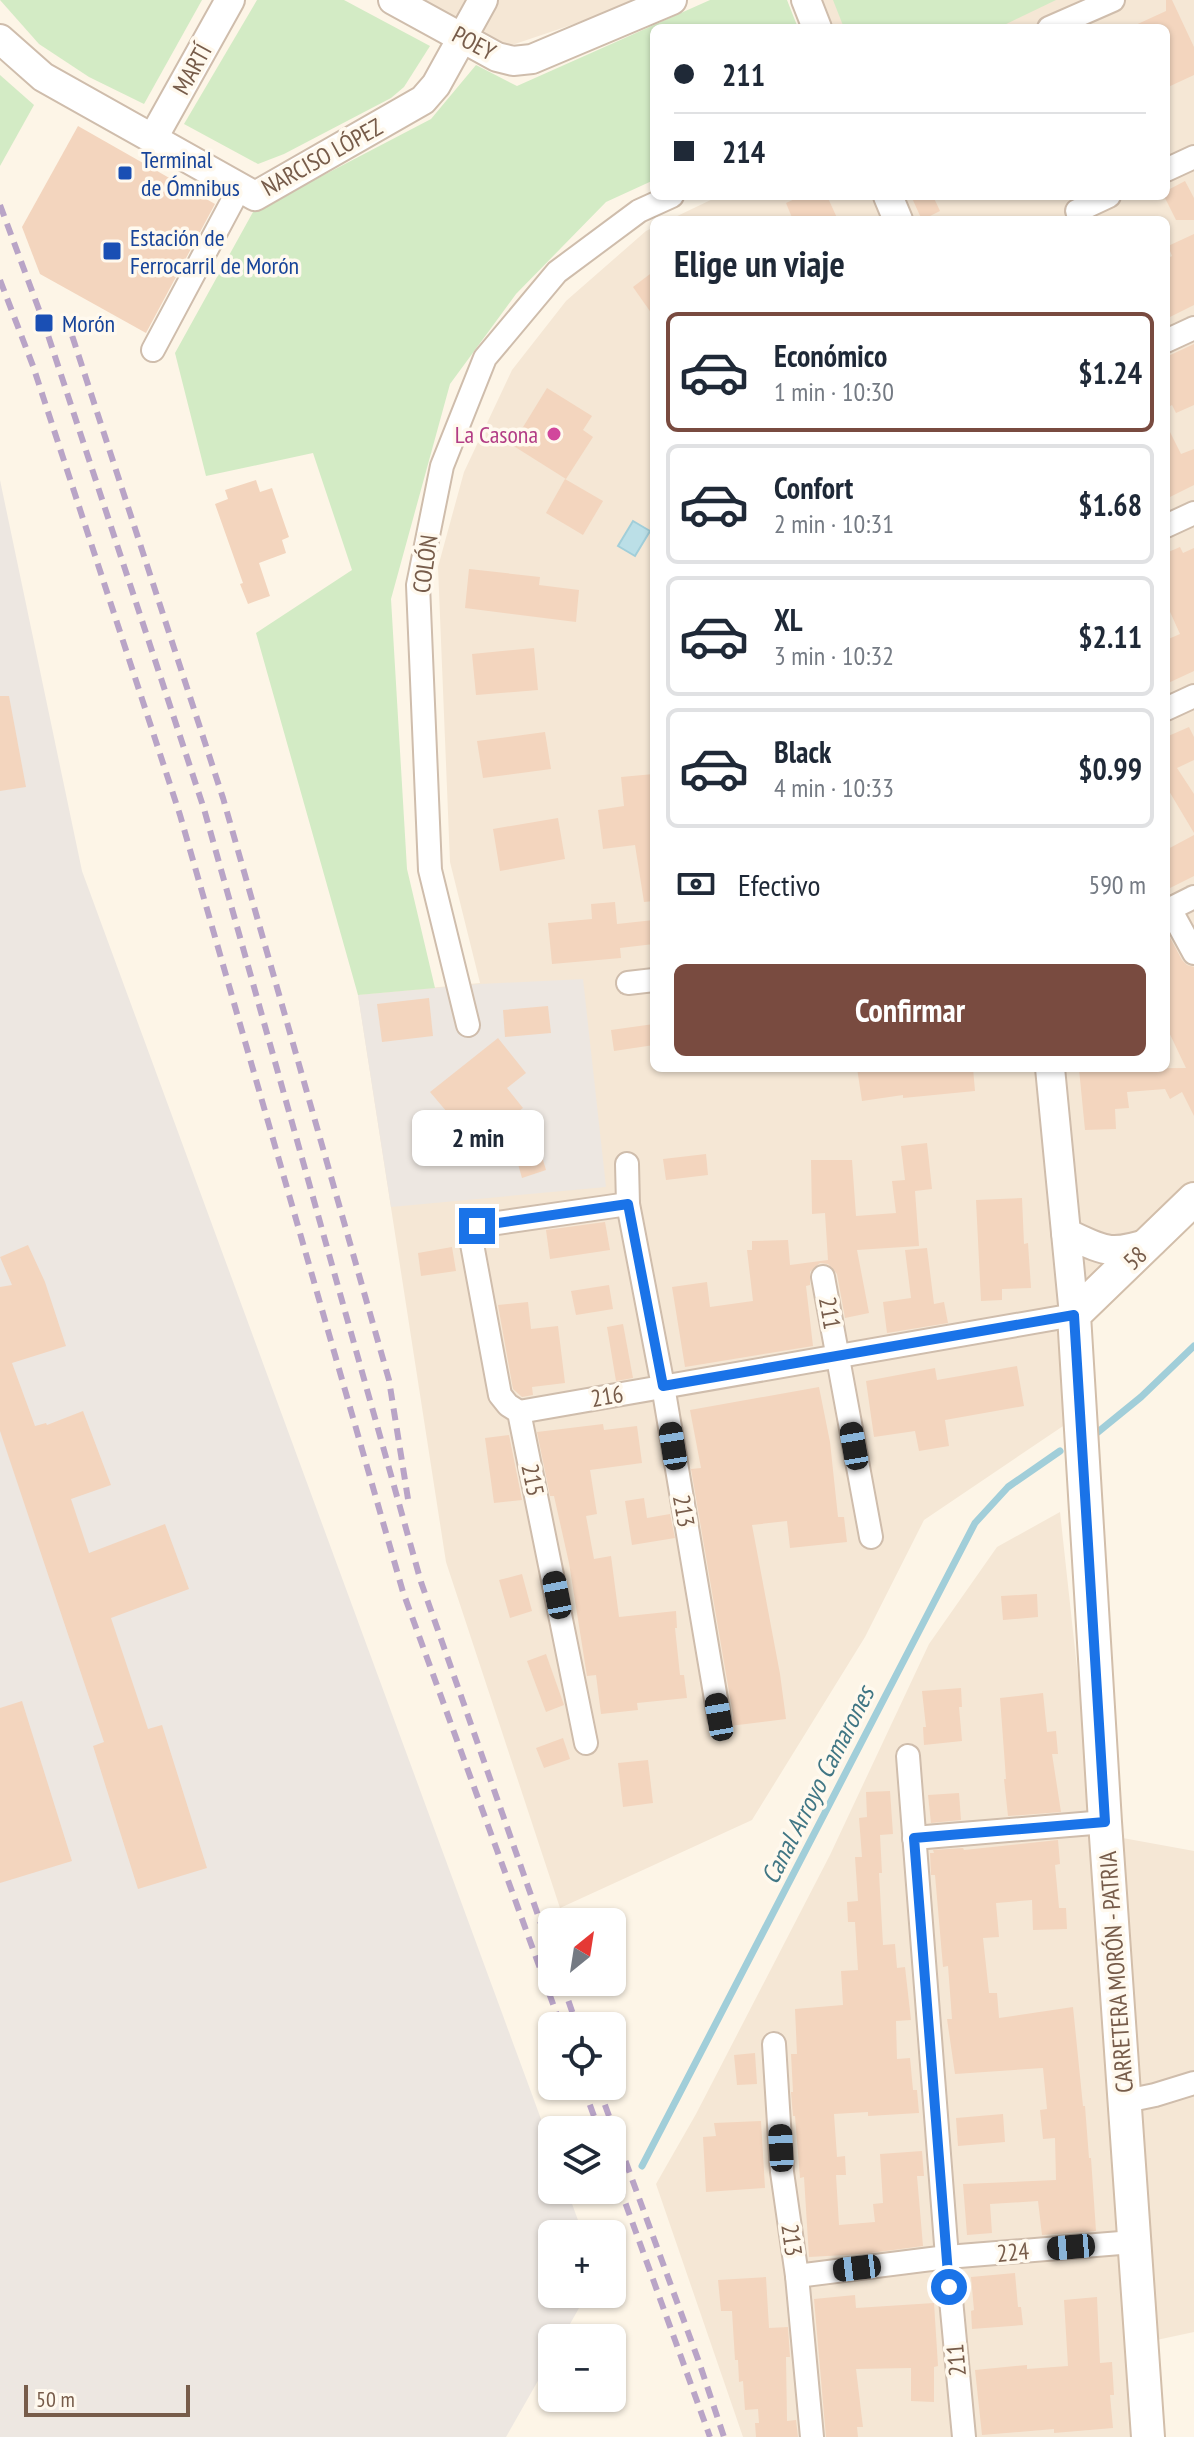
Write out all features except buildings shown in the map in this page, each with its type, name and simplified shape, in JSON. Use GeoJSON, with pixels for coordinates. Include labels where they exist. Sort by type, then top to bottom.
{"type":"FeatureCollection","features":[{"type":"Feature","properties":{"kind":"main road","name":"58"},"geometry":{"type":"LineString","coordinates":[[1074,1315],[1194,1199]]}},
{"type":"Feature","properties":{"kind":"main road","name":"CARRETERA MORÓN - PATRIA"},"geometry":{"type":"LineString","coordinates":[[1074,1315],[1105,1822],[1148,2437]]}},
{"type":"Feature","properties":{"kind":"street","name":"MARTÍ"},"geometry":{"type":"LineString","coordinates":[[153,138],[230,0]]}},
{"type":"Feature","properties":{"kind":"street","name":"POEY"},"geometry":{"type":"LineString","coordinates":[[393,0],[497,57],[513,61],[532,59],[672,0]]}},
{"type":"Feature","properties":{"kind":"street","name":"NARCISO LÓPEZ"},"geometry":{"type":"LineString","coordinates":[[0,39],[43,77],[255,196],[423,100],[436,85],[483,0]]}},
{"type":"Feature","properties":{"kind":"street"},"geometry":{"type":"LineString","coordinates":[[806,0],[815,24]]}},
{"type":"Feature","properties":{"kind":"street"},"geometry":{"type":"LineString","coordinates":[[1058,24],[1113,0]]}},
{"type":"Feature","properties":{"kind":"street"},"geometry":{"type":"LineString","coordinates":[[1170,168],[1194,157]]}},
{"type":"Feature","properties":{"kind":"street"},"geometry":{"type":"LineString","coordinates":[[153,350],[240,187]]}},
{"type":"Feature","properties":{"kind":"street","name":"COLÓN"},"geometry":{"type":"LineString","coordinates":[[468,1025],[430,870],[418,585],[442,466],[485,358],[557,272],[639,211],[663,200]]}},
{"type":"Feature","properties":{"kind":"street"},"geometry":{"type":"LineString","coordinates":[[1077,211],[1100,200]]}},
{"type":"Feature","properties":{"kind":"street"},"geometry":{"type":"LineString","coordinates":[[1170,339],[1194,328]]}},
{"type":"Feature","properties":{"kind":"street"},"geometry":{"type":"LineString","coordinates":[[1170,524],[1194,513]]}},
{"type":"Feature","properties":{"kind":"street"},"geometry":{"type":"LineString","coordinates":[[1170,707],[1194,696]]}},
{"type":"Feature","properties":{"kind":"street"},"geometry":{"type":"LineString","coordinates":[[1170,909],[1194,897]]}},
{"type":"Feature","properties":{"kind":"street"},"geometry":{"type":"LineString","coordinates":[[1170,913],[1194,953]]}},
{"type":"Feature","properties":{"kind":"street"},"geometry":{"type":"LineString","coordinates":[[628,983],[650,980]]}},
{"type":"Feature","properties":{"kind":"street"},"geometry":{"type":"LineString","coordinates":[[1050,1072],[1074,1315]]}},
{"type":"Feature","properties":{"kind":"street","name":"213"},"geometry":{"type":"LineString","coordinates":[[627,1164],[628,1204],[663,1386],[719,1717]]}},
{"type":"Feature","properties":{"kind":"street","name":"215"},"geometry":{"type":"LineString","coordinates":[[586,1743],[519,1412],[500,1395],[472,1244],[477,1226],[628,1204]]}},
{"type":"Feature","properties":{"kind":"street"},"geometry":{"type":"LineString","coordinates":[[1066,1233],[1104,1251],[1125,1251],[1153,1241]]}},
{"type":"Feature","properties":{"kind":"street","name":"211"},"geometry":{"type":"LineString","coordinates":[[823,1277],[871,1537]]}},
{"type":"Feature","properties":{"kind":"street","name":"216"},"geometry":{"type":"LineString","coordinates":[[519,1412],[1074,1315]]}},
{"type":"Feature","properties":{"kind":"street","name":"211"},"geometry":{"type":"LineString","coordinates":[[908,1756],[964,2437]]}},
{"type":"Feature","properties":{"kind":"street"},"geometry":{"type":"LineString","coordinates":[[914,1838],[1105,1822]]}},
{"type":"Feature","properties":{"kind":"street","name":"213"},"geometry":{"type":"LineString","coordinates":[[774,2044],[782,2172],[797,2276],[812,2437]]}},
{"type":"Feature","properties":{"kind":"street"},"geometry":{"type":"LineString","coordinates":[[1126,2101],[1194,2083]]}},
{"type":"Feature","properties":{"kind":"street","name":"224"},"geometry":{"type":"LineString","coordinates":[[797,2276],[947,2257],[1133,2242]]}},
{"type":"Feature","properties":{"kind":"shaded area"},"geometry":{"type":"Polygon","coordinates":[[[419,0],[645,0],[509,46],[419,0]]]}},
{"type":"Feature","properties":{"kind":"shaded area"},"geometry":{"type":"Polygon","coordinates":[[[808,0],[1194,0],[1194,1210],[1080,1328],[1078,1416],[924,1520],[865,1637],[752,1820],[560,1908],[446,1562],[358,995],[480,983],[450,862],[438,567],[464,472],[512,370],[566,301],[650,229],[650,1072],[1170,1072],[1170,216],[677,216],[711,200],[1170,200],[1170,24],[817,24],[808,0]]]}},
{"type":"Feature","properties":{"kind":"shaded area"},"geometry":{"type":"Polygon","coordinates":[[[0,480],[82,871],[540,2116],[538,2204],[572,2204],[578,2220],[538,2220],[538,2308],[579,2308],[570,2324],[538,2324],[538,2381],[506,2437],[0,2437],[0,480]]]}},
{"type":"Feature","properties":{"kind":"shaded area"},"geometry":{"type":"Polygon","coordinates":[[[583,979],[606,1187],[391,1207],[358,995],[583,979]]]}},
{"type":"Feature","properties":{"kind":"shaded area"},"geometry":{"type":"Polygon","coordinates":[[[1060,1512],[1095,1833],[1194,1851],[1194,2332],[1124,2347],[1131,2437],[743,2437],[656,2184],[696,2114],[830,1855],[929,1644],[997,1547],[1060,1512]]]}},
{"type":"Feature","properties":{"kind":"green space"},"geometry":{"type":"Polygon","coordinates":[[[0,0],[202,0],[144,104],[89,77],[39,44],[0,0]]]}},
{"type":"Feature","properties":{"kind":"green space"},"geometry":{"type":"Polygon","coordinates":[[[257,0],[344,0],[430,46],[404,87],[391,98],[284,154],[258,164],[184,124],[257,0]]]}},
{"type":"Feature","properties":{"kind":"green space"},"geometry":{"type":"Polygon","coordinates":[[[710,0],[787,0],[796,24],[656,24],[710,0]]]}},
{"type":"Feature","properties":{"kind":"green space"},"geometry":{"type":"Polygon","coordinates":[[[833,0],[1056,0],[1006,24],[842,24],[833,0]]]}},
{"type":"Feature","properties":{"kind":"green space"},"geometry":{"type":"Polygon","coordinates":[[[650,27],[650,182],[606,202],[516,294],[450,384],[391,599],[407,869],[435,988],[358,995],[256,633],[352,570],[313,453],[206,476],[175,353],[253,212],[431,119],[476,65],[517,86],[650,27]]]}},
{"type":"Feature","properties":{"kind":"green space"},"geometry":{"type":"Polygon","coordinates":[[[0,75],[34,105],[0,166],[0,75]]]}},
{"type":"Feature","properties":{"kind":"water"},"geometry":{"type":"Polygon","coordinates":[[[633,521],[650,531],[635,556],[618,546],[633,521]]]}},
{"type":"Feature","properties":{"kind":"waterway"},"geometry":{"type":"LineString","coordinates":[[1098,1432],[1141,1397],[1194,1346]]}},
{"type":"Feature","properties":{"kind":"waterway","name":"Canal Arroyo Camarones"},"geometry":{"type":"LineString","coordinates":[[642,2166],[975,1523],[1008,1487],[1060,1451]]}},
{"type":"Feature","properties":{"kind":"railway"},"geometry":{"type":"LineString","coordinates":[[0,205],[44,323],[204,809],[421,1582],[538,1915]]}},
{"type":"Feature","properties":{"kind":"railway"},"geometry":{"type":"LineString","coordinates":[[0,280],[33,366],[180,815],[403,1592],[556,2012]]}},
{"type":"Feature","properties":{"kind":"railway"},"geometry":{"type":"LineString","coordinates":[[66,317],[223,798],[389,1380],[408,1499]]}},
{"type":"Feature","properties":{"kind":"railway"},"geometry":{"type":"LineString","coordinates":[[567,1996],[572,2012]]}},
{"type":"Feature","properties":{"kind":"railway"},"geometry":{"type":"LineString","coordinates":[[588,2100],[594,2116]]}},
{"type":"Feature","properties":{"kind":"railway"},"geometry":{"type":"LineString","coordinates":[[603,2100],[724,2437]]}},
{"type":"Feature","properties":{"kind":"railway"},"geometry":{"type":"LineString","coordinates":[[626,2204],[710,2437]]}},
{"type":"Feature","properties":{"kind":"place","name":"Terminal de Ómnibus"},"geometry":{"type":"Point","coordinates":[125,173]}},
{"type":"Feature","properties":{"kind":"place","name":"Estación de Ferrocarril de Morón"},"geometry":{"type":"Point","coordinates":[112,251]}},
{"type":"Feature","properties":{"kind":"place","name":"Morón"},"geometry":{"type":"Point","coordinates":[44,323]}},
{"type":"Feature","properties":{"kind":"place","name":"La Casona"},"geometry":{"type":"Point","coordinates":[554,434]}},
{"type":"Feature","properties":{"kind":"route"},"geometry":{"type":"LineString","coordinates":[[477,1226],[628,1204],[663,1386],[1074,1315],[1105,1822],[914,1838],[949,2287]]}}]}
